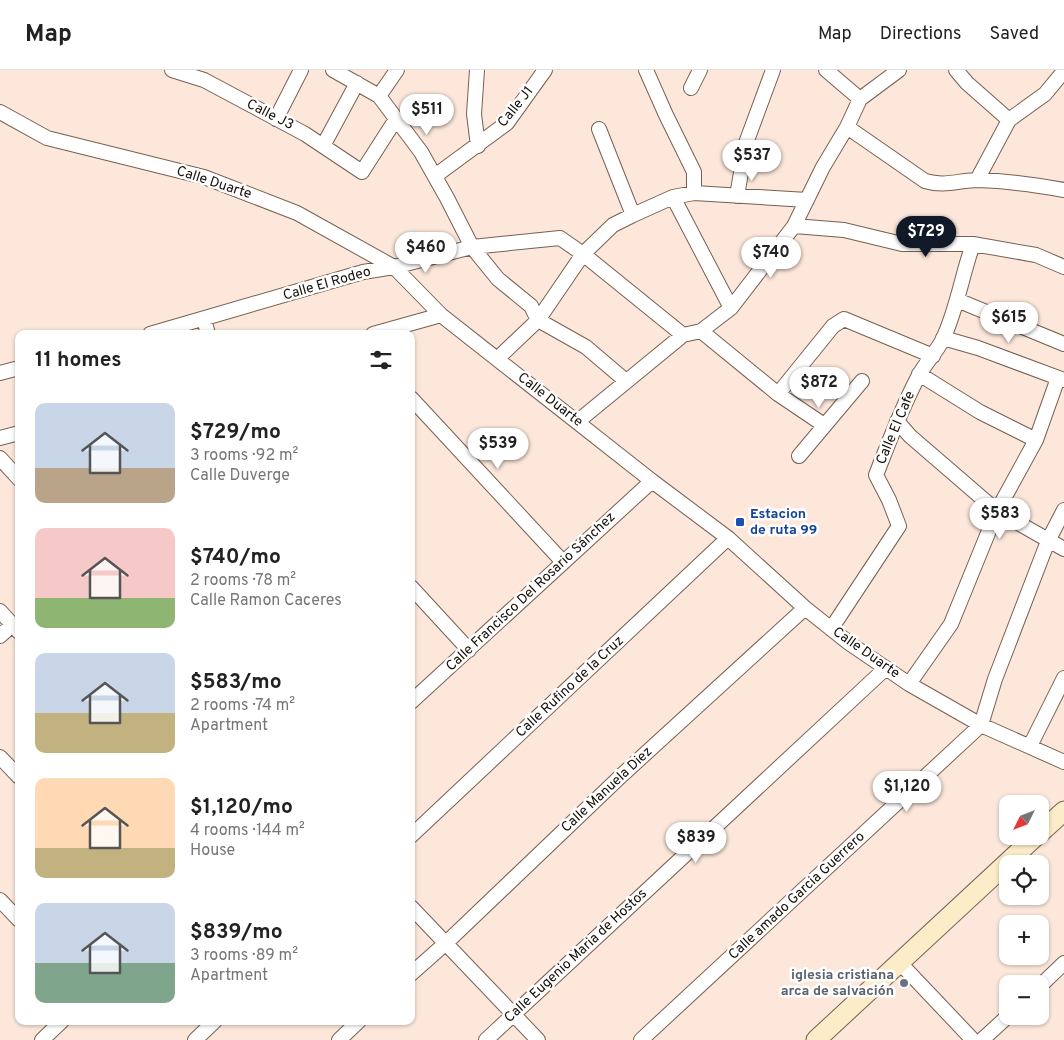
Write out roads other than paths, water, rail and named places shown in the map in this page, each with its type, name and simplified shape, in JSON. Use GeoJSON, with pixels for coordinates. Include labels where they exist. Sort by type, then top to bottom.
{"type":"FeatureCollection","features":[{"type":"Feature","properties":{"kind":"street","name":"Calle J3"},"geometry":{"type":"LineString","coordinates":[[172,70],[204,80],[305,134],[362,172],[396,119]]}},
{"type":"Feature","properties":{"kind":"street"},"geometry":{"type":"LineString","coordinates":[[276,119],[301,70]]}},
{"type":"Feature","properties":{"kind":"street"},"geometry":{"type":"LineString","coordinates":[[333,70],[379,96],[421,152],[448,198],[472,247],[498,279],[531,306],[538,320],[586,347],[626,381]]}},
{"type":"Feature","properties":{"kind":"street"},"geometry":{"type":"LineString","coordinates":[[379,96],[396,70]]}},
{"type":"Feature","properties":{"kind":"street"},"geometry":{"type":"LineString","coordinates":[[477,70],[474,114],[478,146]]}},
{"type":"Feature","properties":{"kind":"street","name":"Calle J1"},"geometry":{"type":"LineString","coordinates":[[435,176],[507,123],[545,70]]}},
{"type":"Feature","properties":{"kind":"street"},"geometry":{"type":"LineString","coordinates":[[646,70],[694,172],[694,193]]}},
{"type":"Feature","properties":{"kind":"street"},"geometry":{"type":"LineString","coordinates":[[691,88],[700,70]]}},
{"type":"Feature","properties":{"kind":"street"},"geometry":{"type":"LineString","coordinates":[[737,196],[746,143],[773,70]]}},
{"type":"Feature","properties":{"kind":"street"},"geometry":{"type":"LineString","coordinates":[[826,70],[860,99]]}},
{"type":"Feature","properties":{"kind":"street"},"geometry":{"type":"LineString","coordinates":[[577,422],[683,335],[701,332],[731,308],[794,226],[860,99],[899,70]]}},
{"type":"Feature","properties":{"kind":"street"},"geometry":{"type":"LineString","coordinates":[[956,70],[967,83],[1009,120]]}},
{"type":"Feature","properties":{"kind":"street"},"geometry":{"type":"LineString","coordinates":[[977,180],[1009,120],[1045,94],[1064,71]]}},
{"type":"Feature","properties":{"kind":"street"},"geometry":{"type":"LineString","coordinates":[[323,146],[357,83]]}},
{"type":"Feature","properties":{"kind":"street","name":"Calle Duarte"},"geometry":{"type":"LineString","coordinates":[[0,112],[47,138],[204,177],[297,213],[394,267],[441,315],[652,481],[728,538],[831,629],[909,684],[981,725],[1064,762]]}},
{"type":"Feature","properties":{"kind":"street"},"geometry":{"type":"LineString","coordinates":[[847,127],[925,181],[937,184],[977,180],[1032,184],[1064,190]]}},
{"type":"Feature","properties":{"kind":"street"},"geometry":{"type":"LineString","coordinates":[[598,129],[633,215]]}},
{"type":"Feature","properties":{"kind":"street"},"geometry":{"type":"LineString","coordinates":[[497,359],[538,320],[582,254],[613,225],[673,198],[694,193],[807,200]]}},
{"type":"Feature","properties":{"kind":"street"},"geometry":{"type":"LineString","coordinates":[[673,198],[731,308]]}},
{"type":"Feature","properties":{"kind":"street"},"geometry":{"type":"LineString","coordinates":[[794,226],[844,230],[902,244],[973,244],[1036,255],[1064,267]]}},
{"type":"Feature","properties":{"kind":"street","name":"Calle El Rodeo"},"geometry":{"type":"LineString","coordinates":[[164,330],[363,272],[394,267],[472,247],[560,238],[683,335]]}},
{"type":"Feature","properties":{"kind":"street","name":"Calle El Cafe"},"geometry":{"type":"LineString","coordinates":[[831,629],[899,526],[890,500],[876,475],[897,421],[919,374],[933,356],[943,338],[957,300],[973,244]]}},
{"type":"Feature","properties":{"kind":"street"},"geometry":{"type":"LineString","coordinates":[[957,300],[1064,344]]}},
{"type":"Feature","properties":{"kind":"street"},"geometry":{"type":"LineString","coordinates":[[387,330],[441,315]]}},
{"type":"Feature","properties":{"kind":"street"},"geometry":{"type":"LineString","coordinates":[[204,319],[207,330]]}},
{"type":"Feature","properties":{"kind":"street"},"geometry":{"type":"LineString","coordinates":[[778,394],[833,326],[844,319],[933,356]]}},
{"type":"Feature","properties":{"kind":"street"},"geometry":{"type":"LineString","coordinates":[[701,332],[778,394],[824,426]]}},
{"type":"Feature","properties":{"kind":"street"},"geometry":{"type":"LineString","coordinates":[[909,684],[951,624],[997,511],[1036,440],[1061,379],[978,348],[943,338]]}},
{"type":"Feature","properties":{"kind":"street"},"geometry":{"type":"LineString","coordinates":[[0,373],[15,369]]}},
{"type":"Feature","properties":{"kind":"street"},"geometry":{"type":"LineString","coordinates":[[919,374],[980,412],[1036,440]]}},
{"type":"Feature","properties":{"kind":"street"},"geometry":{"type":"LineString","coordinates":[[799,456],[862,381]]}},
{"type":"Feature","properties":{"kind":"street"},"geometry":{"type":"LineString","coordinates":[[415,402],[563,562]]}},
{"type":"Feature","properties":{"kind":"street"},"geometry":{"type":"LineString","coordinates":[[897,421],[910,436],[997,511],[1064,549]]}},
{"type":"Feature","properties":{"kind":"street"},"geometry":{"type":"LineString","coordinates":[[0,438],[15,434]]}},
{"type":"Feature","properties":{"kind":"street"},"geometry":{"type":"LineString","coordinates":[[0,458],[15,475]]}},
{"type":"Feature","properties":{"kind":"street","name":"Calle Francisco Del Rosario Sánchez"},"geometry":{"type":"LineString","coordinates":[[415,698],[652,481]]}},
{"type":"Feature","properties":{"kind":"street"},"geometry":{"type":"LineString","coordinates":[[981,725],[995,679],[1048,541],[1064,510]]}},
{"type":"Feature","properties":{"kind":"street","name":"Calle Rufino de la Cruz"},"geometry":{"type":"LineString","coordinates":[[415,832],[728,538]]}},
{"type":"Feature","properties":{"kind":"street"},"geometry":{"type":"LineString","coordinates":[[415,591],[468,650]]}},
{"type":"Feature","properties":{"kind":"street","name":"Calle Manuela Diez"},"geometry":{"type":"LineString","coordinates":[[415,970],[622,775],[805,608]]}},
{"type":"Feature","properties":{"kind":"street"},"geometry":{"type":"LineString","coordinates":[[0,611],[15,628],[0,636]]}},
{"type":"Feature","properties":{"kind":"street","name":"Calle Eugenio Maria de Hostos"},"geometry":{"type":"LineString","coordinates":[[486,1040],[886,668]]}},
{"type":"Feature","properties":{"kind":"street"},"geometry":{"type":"LineString","coordinates":[[1030,746],[1064,678]]}},
{"type":"Feature","properties":{"kind":"street","name":"Calle amado Garcia Guerrero"},"geometry":{"type":"LineString","coordinates":[[641,1040],[981,725]]}},
{"type":"Feature","properties":{"kind":"street"},"geometry":{"type":"LineString","coordinates":[[0,757],[15,773]]}},
{"type":"Feature","properties":{"kind":"street"},"geometry":{"type":"LineString","coordinates":[[1049,825],[1064,811]]}},
{"type":"Feature","properties":{"kind":"street"},"geometry":{"type":"LineString","coordinates":[[816,1040],[1026,845]]}},
{"type":"Feature","properties":{"kind":"street"},"geometry":{"type":"LineString","coordinates":[[0,900],[15,916]]}},
{"type":"Feature","properties":{"kind":"street"},"geometry":{"type":"LineString","coordinates":[[415,911],[538,1040]]}},
{"type":"Feature","properties":{"kind":"street"},"geometry":{"type":"LineString","coordinates":[[900,963],[973,1040]]}},
{"type":"Feature","properties":{"kind":"street"},"geometry":{"type":"LineString","coordinates":[[1049,977],[1064,963]]}},
{"type":"Feature","properties":{"kind":"street"},"geometry":{"type":"LineString","coordinates":[[982,1040],[999,1024]]}},
{"type":"Feature","properties":{"kind":"street"},"geometry":{"type":"LineString","coordinates":[[42,1040],[58,1025]]}},
{"type":"Feature","properties":{"kind":"street"},"geometry":{"type":"LineString","coordinates":[[195,1040],[211,1025]]}},
{"type":"Feature","properties":{"kind":"street"},"geometry":{"type":"LineString","coordinates":[[339,1040],[355,1025]]}},
{"type":"Feature","properties":{"kind":"place","name":"Estacion de ruta 99"},"geometry":{"type":"Point","coordinates":[740,522]}},
{"type":"Feature","properties":{"kind":"place","name":"iglesia cristiana arca de salvación"},"geometry":{"type":"Point","coordinates":[904,983]}}]}
